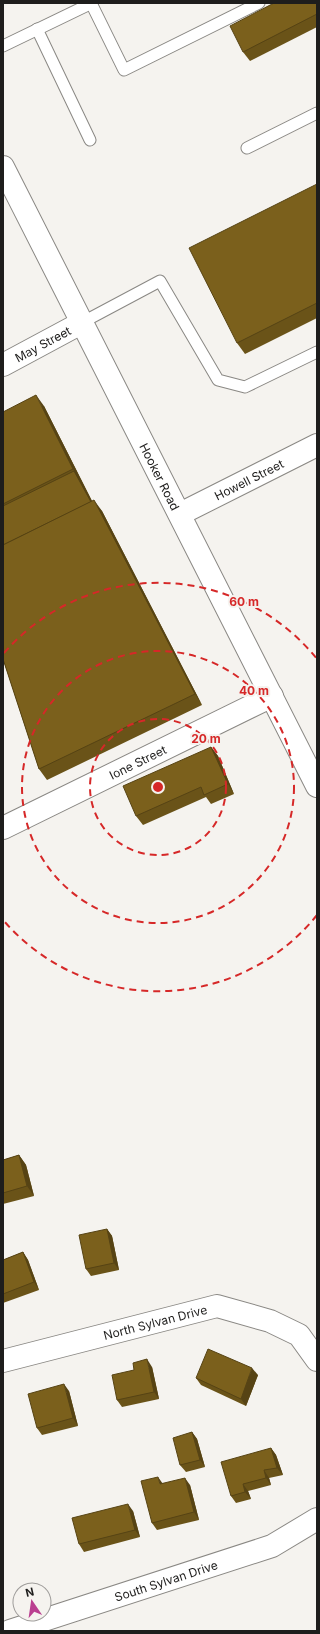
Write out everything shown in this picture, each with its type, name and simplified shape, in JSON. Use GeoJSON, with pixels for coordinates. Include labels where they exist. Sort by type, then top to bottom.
{"type":"FeatureCollection","features":[{"type":"Feature","properties":{"kind":"street","name":"Hooker Road"},"geometry":{"type":"LineString","coordinates":[[3,167],[83,322],[317,786]]}},
{"type":"Feature","properties":{"kind":"street","name":"May Street"},"geometry":{"type":"LineString","coordinates":[[3,365],[83,322]]}},
{"type":"Feature","properties":{"kind":"street","name":"Howell Street"},"geometry":{"type":"LineString","coordinates":[[180,514],[317,445]]}},
{"type":"Feature","properties":{"kind":"street","name":"Ione Street"},"geometry":{"type":"LineString","coordinates":[[3,828],[272,696]]}},
{"type":"Feature","properties":{"kind":"street","name":"North Sylvan Drive"},"geometry":{"type":"LineString","coordinates":[[3,1362],[217,1306],[270,1321],[299,1335],[317,1360]]}},
{"type":"Feature","properties":{"kind":"street","name":"South Sylvan Drive"},"geometry":{"type":"LineString","coordinates":[[10,1631],[45,1626],[272,1546],[317,1519]]}},
{"type":"Feature","properties":{"kind":"lane"},"geometry":{"type":"LineString","coordinates":[[3,46],[92,3],[124,70],[260,3]]}},
{"type":"Feature","properties":{"kind":"lane"},"geometry":{"type":"LineString","coordinates":[[37,29],[90,140]]}},
{"type":"Feature","properties":{"kind":"lane"},"geometry":{"type":"LineString","coordinates":[[247,148],[317,113]]}},
{"type":"Feature","properties":{"kind":"lane"},"geometry":{"type":"LineString","coordinates":[[83,322],[160,281],[218,380],[245,387],[317,352]]}},
{"type":"Feature","properties":{"kind":"building"},"geometry":{"type":"Polygon","coordinates":[[[274,3],[317,3],[317,14],[243,52],[230,26],[274,3]]]}},
{"type":"Feature","properties":{"kind":"building"},"geometry":{"type":"Polygon","coordinates":[[[317,184],[317,303],[237,343],[189,248],[317,184]]]}},
{"type":"Feature","properties":{"kind":"building"},"geometry":{"type":"Polygon","coordinates":[[[36,395],[73,469],[3,504],[3,412],[36,395]]]}},
{"type":"Feature","properties":{"kind":"building"},"geometry":{"type":"Polygon","coordinates":[[[74,471],[91,502],[3,545],[3,506],[74,471]]]}},
{"type":"Feature","properties":{"kind":"building"},"geometry":{"type":"Polygon","coordinates":[[[94,500],[195,694],[39,769],[3,659],[3,545],[94,500]]]}},
{"type":"Feature","properties":{"kind":"building"},"geometry":{"type":"Polygon","coordinates":[[[211,747],[228,784],[204,795],[201,787],[136,816],[123,786],[211,747]]]}},
{"type":"Feature","properties":{"kind":"building"},"geometry":{"type":"Polygon","coordinates":[[[19,1155],[27,1186],[3,1193],[3,1160],[19,1155]]]}},
{"type":"Feature","properties":{"kind":"building"},"geometry":{"type":"Polygon","coordinates":[[[107,1229],[114,1263],[86,1269],[79,1235],[107,1229]]]}},
{"type":"Feature","properties":{"kind":"building"},"geometry":{"type":"Polygon","coordinates":[[[23,1252],[34,1282],[3,1294],[3,1260],[23,1252]]]}},
{"type":"Feature","properties":{"kind":"building"},"geometry":{"type":"Polygon","coordinates":[[[208,1349],[252,1368],[241,1399],[196,1378],[208,1349]]]}},
{"type":"Feature","properties":{"kind":"building"},"geometry":{"type":"Polygon","coordinates":[[[147,1359],[154,1392],[117,1400],[112,1375],[134,1370],[133,1363],[147,1359]]]}},
{"type":"Feature","properties":{"kind":"building"},"geometry":{"type":"Polygon","coordinates":[[[64,1384],[73,1418],[37,1428],[28,1394],[64,1384]]]}},
{"type":"Feature","properties":{"kind":"building"},"geometry":{"type":"Polygon","coordinates":[[[192,1432],[200,1460],[180,1465],[173,1438],[192,1432]]]}},
{"type":"Feature","properties":{"kind":"building"},"geometry":{"type":"Polygon","coordinates":[[[271,1448],[277,1468],[264,1470],[266,1478],[243,1484],[245,1492],[231,1496],[221,1462],[271,1448]]]}},
{"type":"Feature","properties":{"kind":"building"},"geometry":{"type":"Polygon","coordinates":[[[158,1477],[160,1484],[185,1478],[194,1512],[152,1523],[141,1481],[158,1477]]]}},
{"type":"Feature","properties":{"kind":"building"},"geometry":{"type":"Polygon","coordinates":[[[128,1504],[135,1530],[79,1544],[72,1518],[128,1504]]]}}]}
